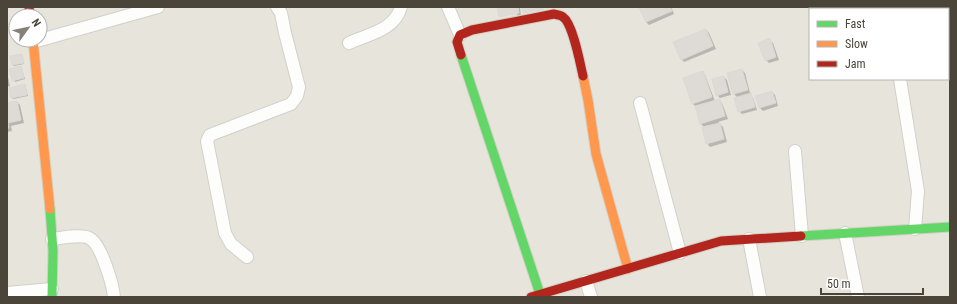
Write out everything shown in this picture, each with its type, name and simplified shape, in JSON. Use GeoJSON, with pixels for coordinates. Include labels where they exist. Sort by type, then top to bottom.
{"type":"FeatureCollection","features":[{"type":"Feature","properties":{"kind":"street"},"geometry":{"type":"LineString","coordinates":[[48,37],[158,7]]}},
{"type":"Feature","properties":{"kind":"street"},"geometry":{"type":"LineString","coordinates":[[247,256],[231,244],[225,233],[207,141],[210,135],[291,104],[297,96],[299,87],[281,14],[277,7]]}},
{"type":"Feature","properties":{"kind":"street"},"geometry":{"type":"LineString","coordinates":[[349,43],[383,30],[391,23],[401,7]]}},
{"type":"Feature","properties":{"kind":"street"},"geometry":{"type":"LineString","coordinates":[[448,7],[460,35]]}},
{"type":"Feature","properties":{"kind":"street"},"geometry":{"type":"LineString","coordinates":[[628,269],[596,154],[588,100],[579,57],[569,24],[563,16],[554,14],[472,30],[460,35],[457,42],[536,296],[628,269],[721,241],[950,227]]}},
{"type":"Feature","properties":{"kind":"street"},"geometry":{"type":"LineString","coordinates":[[7,293],[52,293],[52,239],[34,48]]}},
{"type":"Feature","properties":{"kind":"street"},"geometry":{"type":"LineString","coordinates":[[900,80],[918,191],[915,229]]}},
{"type":"Feature","properties":{"kind":"street"},"geometry":{"type":"LineString","coordinates":[[640,103],[680,253]]}},
{"type":"Feature","properties":{"kind":"street"},"geometry":{"type":"LineString","coordinates":[[795,151],[802,236]]}},
{"type":"Feature","properties":{"kind":"street"},"geometry":{"type":"LineString","coordinates":[[845,234],[858,297]]}},
{"type":"Feature","properties":{"kind":"street"},"geometry":{"type":"LineString","coordinates":[[52,239],[82,236],[90,238],[103,257],[114,297]]}},
{"type":"Feature","properties":{"kind":"street"},"geometry":{"type":"LineString","coordinates":[[749,240],[760,297]]}},
{"type":"Feature","properties":{"kind":"street"},"geometry":{"type":"LineString","coordinates":[[586,281],[591,297]]}},
{"type":"Feature","properties":{"kind":"shaded area"},"geometry":{"type":"Polygon","coordinates":[[[7,7],[950,7],[950,297],[7,297],[7,7]]]}},
{"type":"Feature","properties":{"kind":"building"},"geometry":{"type":"Polygon","coordinates":[[[497,7],[518,7],[519,13],[499,17],[497,7]]]}},
{"type":"Feature","properties":{"kind":"building"},"geometry":{"type":"Polygon","coordinates":[[[522,7],[542,7],[543,9],[523,13],[522,7]]]}},
{"type":"Feature","properties":{"kind":"building"},"geometry":{"type":"Polygon","coordinates":[[[639,7],[670,7],[672,11],[646,22],[639,7]]]}},
{"type":"Feature","properties":{"kind":"building"},"geometry":{"type":"Polygon","coordinates":[[[829,7],[846,7],[846,8],[829,7]]]}},
{"type":"Feature","properties":{"kind":"building"},"geometry":{"type":"Polygon","coordinates":[[[856,7],[886,7],[886,8],[856,7]]]}},
{"type":"Feature","properties":{"kind":"building"},"geometry":{"type":"Polygon","coordinates":[[[706,29],[713,46],[681,60],[673,42],[706,29]]]}},
{"type":"Feature","properties":{"kind":"building"},"geometry":{"type":"Polygon","coordinates":[[[770,38],[776,57],[765,61],[758,43],[770,38]]]}},
{"type":"Feature","properties":{"kind":"building"},"geometry":{"type":"Polygon","coordinates":[[[22,54],[24,63],[12,65],[10,56],[22,54]]]}},
{"type":"Feature","properties":{"kind":"building"},"geometry":{"type":"Polygon","coordinates":[[[21,66],[24,78],[12,81],[9,69],[21,66]]]}},
{"type":"Feature","properties":{"kind":"building"},"geometry":{"type":"Polygon","coordinates":[[[742,69],[748,90],[733,94],[727,73],[742,69]]]}},
{"type":"Feature","properties":{"kind":"building"},"geometry":{"type":"Polygon","coordinates":[[[703,71],[712,97],[692,104],[683,78],[703,71]]]}},
{"type":"Feature","properties":{"kind":"building"},"geometry":{"type":"Polygon","coordinates":[[[724,76],[728,92],[716,96],[712,79],[724,76]]]}},
{"type":"Feature","properties":{"kind":"building"},"geometry":{"type":"Polygon","coordinates":[[[25,84],[27,95],[11,98],[9,88],[25,84]]]}},
{"type":"Feature","properties":{"kind":"building"},"geometry":{"type":"Polygon","coordinates":[[[772,91],[776,103],[759,108],[755,96],[772,91]]]}},
{"type":"Feature","properties":{"kind":"building"},"geometry":{"type":"Polygon","coordinates":[[[751,93],[755,107],[738,112],[734,98],[751,93]]]}},
{"type":"Feature","properties":{"kind":"building"},"geometry":{"type":"Polygon","coordinates":[[[720,99],[725,116],[700,124],[695,106],[720,99]]]}},
{"type":"Feature","properties":{"kind":"building"},"geometry":{"type":"Polygon","coordinates":[[[17,101],[21,120],[8,123],[9,128],[7,128],[7,103],[17,101]]]}},
{"type":"Feature","properties":{"kind":"building"},"geometry":{"type":"Polygon","coordinates":[[[720,123],[724,139],[706,144],[702,127],[720,123]]]}},
{"type":"Feature","properties":{"kind":"traffic: fast"},"geometry":{"type":"LineString","coordinates":[[461,55],[540,294]]}},
{"type":"Feature","properties":{"kind":"traffic: fast"},"geometry":{"type":"LineString","coordinates":[[50,209],[53,251],[52,297]]}},
{"type":"Feature","properties":{"kind":"traffic: fast"},"geometry":{"type":"LineString","coordinates":[[801,236],[950,227]]}},
{"type":"Feature","properties":{"kind":"traffic: slow"},"geometry":{"type":"LineString","coordinates":[[34,48],[50,209]]}},
{"type":"Feature","properties":{"kind":"traffic: slow"},"geometry":{"type":"LineString","coordinates":[[583,76],[596,154],[628,269]]}},
{"type":"Feature","properties":{"kind":"traffic: jam"},"geometry":{"type":"LineString","coordinates":[[461,55],[457,42],[460,35],[472,30],[554,14],[560,15],[567,21],[570,27],[576,44],[583,76]]}},
{"type":"Feature","properties":{"kind":"traffic: jam"},"geometry":{"type":"LineString","coordinates":[[531,297],[721,241],[801,236]]}}]}
